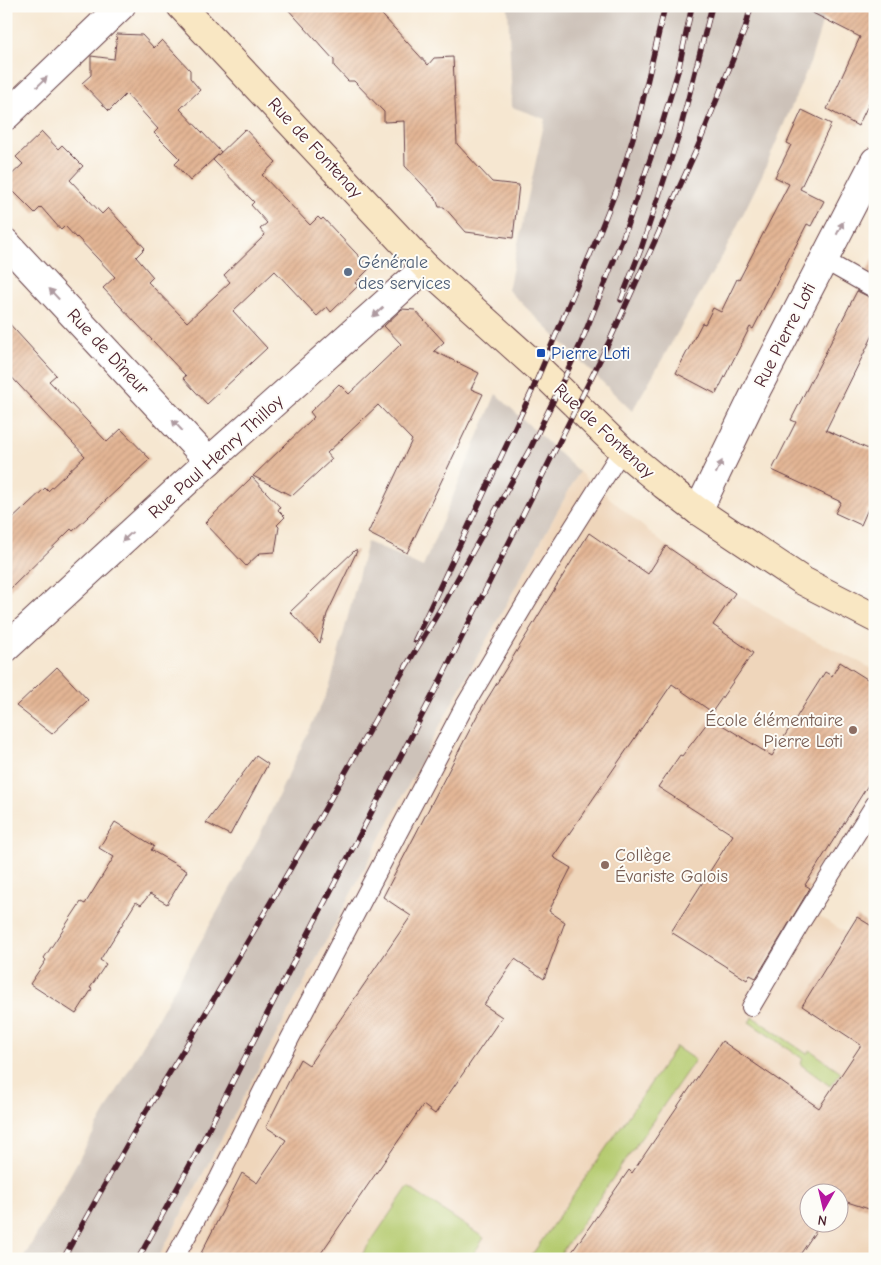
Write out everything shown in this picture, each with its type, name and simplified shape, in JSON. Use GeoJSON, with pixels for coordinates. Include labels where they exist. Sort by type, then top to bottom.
{"type":"FeatureCollection","features":[{"type":"Feature","properties":{"kind":"main road","name":"Rue de Fontenay"},"geometry":{"type":"LineString","coordinates":[[192,10],[226,53],[426,266],[538,368],[622,450],[698,511],[803,582],[875,618]]}},
{"type":"Feature","properties":{"kind":"street"},"geometry":{"type":"LineString","coordinates":[[6,116],[121,6]]}},
{"type":"Feature","properties":{"kind":"street","name":"Rue Pierre Loti"},"geometry":{"type":"LineString","coordinates":[[698,511],[758,387],[875,161]]}},
{"type":"Feature","properties":{"kind":"street","name":"Rue de Dîneur"},"geometry":{"type":"LineString","coordinates":[[6,243],[209,462]]}},
{"type":"Feature","properties":{"kind":"street","name":"Rue Paul Henry Thilloy"},"geometry":{"type":"LineString","coordinates":[[6,648],[426,266]]}},
{"type":"Feature","properties":{"kind":"lane"},"geometry":{"type":"LineString","coordinates":[[824,260],[875,289]]}},
{"type":"Feature","properties":{"kind":"lane"},"geometry":{"type":"LineString","coordinates":[[174,1259],[219,1178],[265,1086],[464,707],[531,594],[622,450]]}},
{"type":"Feature","properties":{"kind":"lane"},"geometry":{"type":"LineString","coordinates":[[751,1008],[875,804]]}},
{"type":"Feature","properties":{"kind":"shaded area"},"geometry":{"type":"Polygon","coordinates":[[[508,6],[827,6],[810,63],[763,173],[725,251],[632,411],[508,290],[545,119],[512,107],[508,6]]]}},
{"type":"Feature","properties":{"kind":"shaded area"},"geometry":{"type":"Polygon","coordinates":[[[496,394],[579,472],[453,701],[158,1259],[23,1259],[258,839],[330,686],[367,542],[423,567],[496,394]]]}},
{"type":"Feature","properties":{"kind":"shaded area","name":"Collège Évariste Galois"},"geometry":{"type":"Polygon","coordinates":[[[579,472],[666,546],[735,593],[795,630],[875,670],[875,817],[815,914],[847,933],[802,1006],[848,1036],[875,994],[875,1259],[158,1259],[453,701],[579,472]]]}},
{"type":"Feature","properties":{"kind":"green space"},"geometry":{"type":"Polygon","coordinates":[[[753,1017],[807,1054],[810,1050],[841,1072],[830,1086],[800,1064],[803,1059],[749,1022],[753,1017]]]}},
{"type":"Feature","properties":{"kind":"green space"},"geometry":{"type":"Polygon","coordinates":[[[676,1047],[695,1060],[557,1259],[529,1259],[676,1047]]]}},
{"type":"Feature","properties":{"kind":"green space"},"geometry":{"type":"Polygon","coordinates":[[[408,1187],[484,1238],[470,1259],[359,1259],[408,1187]]]}},
{"type":"Feature","properties":{"kind":"building"},"geometry":{"type":"Polygon","coordinates":[[[285,6],[374,6],[428,65],[434,58],[453,57],[457,144],[492,182],[519,185],[513,238],[466,232],[444,207],[439,207],[436,199],[405,166],[404,121],[384,122],[384,112],[354,81],[348,81],[334,66],[334,60],[285,6]]]}},
{"type":"Feature","properties":{"kind":"building"},"geometry":{"type":"Polygon","coordinates":[[[799,6],[875,6],[875,91],[858,126],[827,109],[860,37],[799,6]]]}},
{"type":"Feature","properties":{"kind":"building"},"geometry":{"type":"Polygon","coordinates":[[[117,34],[142,35],[154,48],[162,40],[190,70],[190,78],[200,90],[180,109],[221,152],[190,181],[175,164],[180,159],[154,133],[158,129],[126,94],[109,111],[82,83],[91,75],[91,56],[114,59],[117,34]]]}},
{"type":"Feature","properties":{"kind":"building"},"geometry":{"type":"Polygon","coordinates":[[[802,110],[831,124],[800,189],[824,201],[811,226],[807,224],[753,329],[750,327],[716,394],[676,373],[702,323],[705,324],[713,308],[721,312],[789,184],[775,177],[791,145],[787,143],[802,110]]]}},
{"type":"Feature","properties":{"kind":"building"},"geometry":{"type":"Polygon","coordinates":[[[245,129],[276,162],[262,175],[310,225],[318,217],[321,220],[323,218],[370,268],[355,283],[358,286],[331,312],[327,307],[317,316],[275,271],[233,311],[267,348],[207,404],[183,378],[186,376],[103,288],[115,277],[65,226],[61,230],[41,207],[35,213],[6,184],[6,180],[23,164],[16,157],[42,132],[58,149],[62,145],[83,166],[70,180],[102,214],[108,208],[145,248],[136,257],[153,277],[148,282],[187,322],[230,282],[224,275],[265,235],[260,229],[267,223],[251,205],[254,202],[213,160],[245,129]]]}},
{"type":"Feature","properties":{"kind":"building"},"geometry":{"type":"Polygon","coordinates":[[[875,255],[875,277],[866,272],[875,255]]]}},
{"type":"Feature","properties":{"kind":"building"},"geometry":{"type":"Polygon","coordinates":[[[857,291],[875,300],[875,331],[826,430],[875,452],[875,512],[868,509],[861,525],[835,513],[841,502],[772,470],[796,422],[791,420],[857,291]]]}},
{"type":"Feature","properties":{"kind":"building"},"geometry":{"type":"Polygon","coordinates":[[[402,309],[415,310],[444,342],[434,351],[479,373],[471,389],[483,394],[407,553],[368,533],[412,440],[378,405],[327,453],[332,459],[292,496],[253,476],[314,417],[310,412],[339,384],[349,394],[401,344],[384,326],[402,309]]]}},
{"type":"Feature","properties":{"kind":"building"},"geometry":{"type":"Polygon","coordinates":[[[6,320],[56,375],[49,381],[107,442],[121,429],[150,459],[73,531],[71,529],[6,593],[6,525],[45,488],[48,491],[85,456],[6,371],[6,320]]]}},
{"type":"Feature","properties":{"kind":"building"},"geometry":{"type":"Polygon","coordinates":[[[252,477],[280,507],[278,510],[285,517],[277,525],[279,527],[275,552],[260,553],[246,566],[205,523],[252,477]]]}},
{"type":"Feature","properties":{"kind":"building"},"geometry":{"type":"Polygon","coordinates":[[[589,533],[648,574],[666,546],[735,593],[713,625],[753,653],[712,712],[672,684],[553,857],[571,868],[549,911],[565,922],[544,979],[515,959],[484,1005],[502,1017],[435,1114],[423,1105],[317,1259],[198,1259],[242,1173],[257,1183],[286,1140],[266,1127],[300,1059],[309,1065],[411,916],[383,897],[478,714],[589,533]]]}},
{"type":"Feature","properties":{"kind":"building"},"geometry":{"type":"Polygon","coordinates":[[[355,550],[357,551],[327,614],[320,643],[290,612],[355,550]]]}},
{"type":"Feature","properties":{"kind":"building"},"geometry":{"type":"Polygon","coordinates":[[[840,662],[875,684],[875,774],[805,885],[810,888],[756,978],[750,975],[747,980],[671,932],[733,835],[658,787],[680,755],[682,756],[711,718],[772,756],[825,672],[832,676],[840,662]]]}},
{"type":"Feature","properties":{"kind":"building"},"geometry":{"type":"Polygon","coordinates":[[[57,667],[88,700],[52,734],[16,706],[57,667]]]}},
{"type":"Feature","properties":{"kind":"building"},"geometry":{"type":"Polygon","coordinates":[[[256,756],[268,764],[230,835],[206,823],[256,756]]]}},
{"type":"Feature","properties":{"kind":"building"},"geometry":{"type":"Polygon","coordinates":[[[115,822],[154,846],[151,850],[187,871],[167,904],[150,894],[141,905],[136,902],[100,960],[106,964],[76,1014],[30,984],[46,960],[44,958],[81,902],[85,904],[114,857],[99,848],[115,822]]]}},
{"type":"Feature","properties":{"kind":"building"},"geometry":{"type":"Polygon","coordinates":[[[857,917],[875,928],[875,1211],[848,1202],[848,1182],[798,1182],[798,1232],[815,1232],[797,1259],[567,1259],[629,1170],[632,1173],[722,1041],[819,1108],[861,1045],[802,1006],[857,917]]]}},
{"type":"Feature","properties":{"kind":"railway"},"geometry":{"type":"LineString","coordinates":[[415,640],[532,391],[618,186],[637,125],[665,6]]}},
{"type":"Feature","properties":{"kind":"railway"},"geometry":{"type":"LineString","coordinates":[[63,1259],[142,1118],[313,830],[390,693],[444,603],[531,447],[581,343],[622,240],[660,131],[678,71],[692,6]]}},
{"type":"Feature","properties":{"kind":"railway"},"geometry":{"type":"LineString","coordinates":[[621,300],[641,249],[678,138],[712,6]]}},
{"type":"Feature","properties":{"kind":"railway"},"geometry":{"type":"LineString","coordinates":[[138,1259],[197,1152],[442,677],[609,342],[699,144],[745,29],[751,6]]}},
{"type":"Feature","properties":{"kind":"place","name":"Générale des services"},"geometry":{"type":"Point","coordinates":[348,272]}},
{"type":"Feature","properties":{"kind":"place","name":"Pierre Loti"},"geometry":{"type":"Point","coordinates":[541,353]}},
{"type":"Feature","properties":{"kind":"place","name":"École élémentaire Pierre Loti"},"geometry":{"type":"Point","coordinates":[853,730]}},
{"type":"Feature","properties":{"kind":"place","name":"Collège Évariste Galois"},"geometry":{"type":"Point","coordinates":[605,865]}}]}
